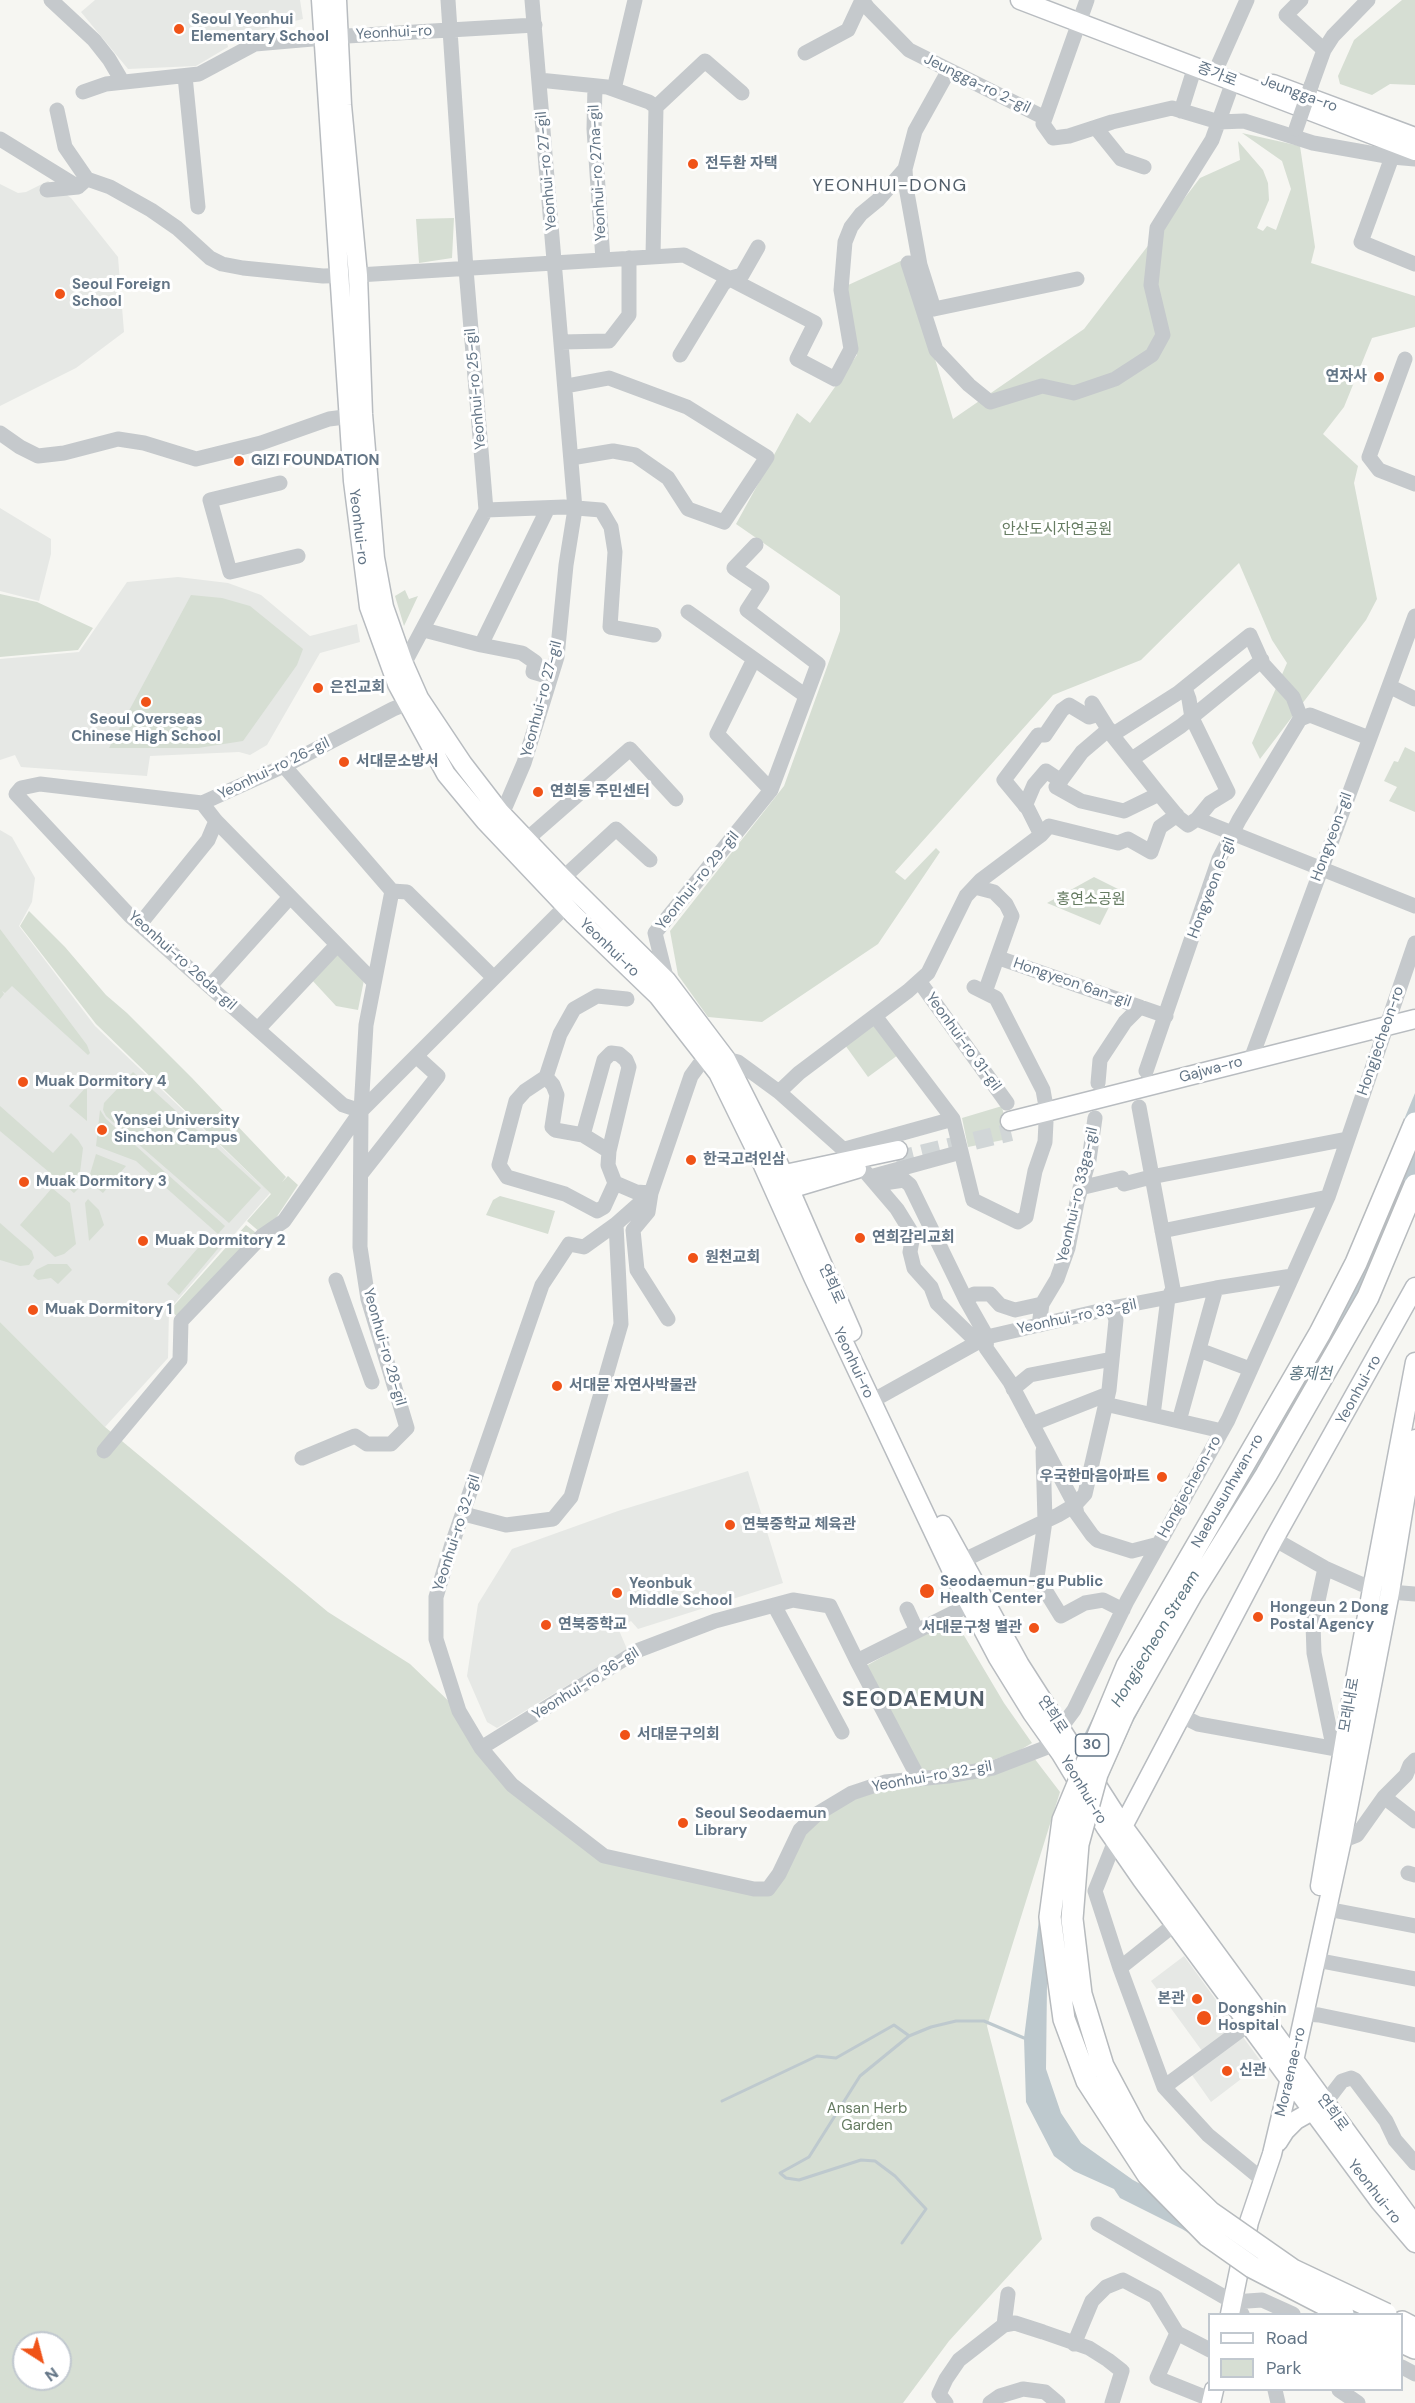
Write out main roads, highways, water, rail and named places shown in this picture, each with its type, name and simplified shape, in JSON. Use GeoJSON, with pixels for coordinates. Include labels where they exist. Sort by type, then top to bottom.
{"type":"FeatureCollection","features":[{"type":"Feature","properties":{"kind":"highway","name":"Naebusunhwan-ro"},"geometry":{"type":"LineString","coordinates":[[1341,2313],[1252,2267],[1234,2255],[1208,2236],[1148,2175],[1087,2081],[1064,2019],[1050,1917],[1063,1820],[1127,1666],[1320,1333],[1356,1263],[1415,1123]]}},
{"type":"Feature","properties":{"kind":"highway","name":"Naebusunhwan-ro"},"geometry":{"type":"LineString","coordinates":[[1384,2313],[1293,2270],[1210,2212],[1173,2176],[1135,2126],[1103,2066],[1081,1994],[1072,1919],[1078,1845],[1097,1774],[1124,1713],[1191,1595],[1266,1475],[1368,1297],[1415,1185]]}},
{"type":"Feature","properties":{"kind":"main road","name":"Yeonhui-ro"},"geometry":{"type":"LineString","coordinates":[[321,0],[331,37],[345,143],[358,275],[356,415],[352,481],[367,597],[384,652],[413,701],[446,774],[485,821],[566,906],[658,996],[717,1060]]}},
{"type":"Feature","properties":{"kind":"main road","name":"Yeonhui-ro"},"geometry":{"type":"LineString","coordinates":[[337,0],[331,37],[339,276],[375,558],[384,607],[404,664],[413,701],[500,812],[667,981],[717,1060],[778,1183],[813,1277],[969,1605],[998,1658],[1060,1741],[1115,1832],[1175,1924],[1249,2024],[1287,2063]]}},
{"type":"Feature","properties":{"kind":"main road","name":"증가로"},"geometry":{"type":"LineString","coordinates":[[1020,0],[1083,12],[1415,151]]}},
{"type":"Feature","properties":{"kind":"main road","name":"Jeungga-ro"},"geometry":{"type":"LineString","coordinates":[[1050,0],[1415,137]]}},
{"type":"Feature","properties":{"kind":"main road","name":"Gajwa-ro"},"geometry":{"type":"LineString","coordinates":[[1009,1119],[1046,1117],[1251,1059],[1414,1019]]}},
{"type":"Feature","properties":{"kind":"main road"},"geometry":{"type":"LineString","coordinates":[[1046,1117],[1368,1039],[1387,1026]]}},
{"type":"Feature","properties":{"kind":"main road"},"geometry":{"type":"LineString","coordinates":[[778,1183],[861,1167],[897,1155]]}},
{"type":"Feature","properties":{"kind":"main road","name":"연희로"},"geometry":{"type":"LineString","coordinates":[[778,1183],[962,1561],[1060,1741],[1111,1806],[1115,1832],[1318,2107],[1415,2225]]}},
{"type":"Feature","properties":{"kind":"main road","name":"Yeonhui-ro"},"geometry":{"type":"LineString","coordinates":[[1115,1832],[1274,1539],[1415,1287]]}},
{"type":"Feature","properties":{"kind":"main road","name":"모래내로"},"geometry":{"type":"LineString","coordinates":[[1287,2063],[1317,1908],[1334,1844],[1342,1750],[1381,1589],[1415,1362]]}},
{"type":"Feature","properties":{"kind":"main road","name":"Moraenae-ro"},"geometry":{"type":"LineString","coordinates":[[1235,2310],[1248,2227],[1272,2154],[1287,2063],[1305,2014],[1327,1909],[1334,1844],[1381,1589],[1412,1484],[1415,1439]]}},
{"type":"Feature","properties":{"kind":"main road"},"geometry":{"type":"LineString","coordinates":[[1264,2181],[1262,2159],[1287,2063]]}},
{"type":"Feature","properties":{"kind":"main road","name":"Yeonhui-ro"},"geometry":{"type":"LineString","coordinates":[[1318,2107],[1380,2202],[1415,2243]]}},
{"type":"Feature","properties":{"kind":"main road"},"geometry":{"type":"LineString","coordinates":[[1272,2154],[1285,2131],[1296,2120],[1318,2107]]}},
{"type":"Feature","properties":{"kind":"water"},"geometry":{"type":"Polygon","coordinates":[[[1415,1093],[1415,1204],[1394,1255],[1330,1385],[1181,1632],[1132,1724],[1107,1780],[1082,1866],[1071,1894],[1047,1984],[1046,2069],[1061,2113],[1081,2143],[1133,2180],[1384,2313],[1334,2313],[1238,2263],[1182,2229],[1120,2198],[1114,2189],[1074,2171],[1054,2156],[1026,2102],[1024,2038],[1044,1880],[1084,1735],[1146,1611],[1286,1374],[1344,1265],[1415,1093]]]}},
{"type":"Feature","properties":{"kind":"waterway"},"geometry":{"type":"LineString","coordinates":[[902,2243],[926,2209],[895,2176],[875,2161],[861,2160],[799,2180],[786,2178],[780,2173],[809,2157],[860,2076],[909,2036],[931,2027],[956,2021],[984,2021],[1024,2038]]}},
{"type":"Feature","properties":{"kind":"waterway"},"geometry":{"type":"LineString","coordinates":[[722,2101],[817,2056],[836,2058],[894,2025],[908,2035]]}},
{"type":"Feature","properties":{"kind":"tunnel"},"geometry":{"type":"LineString","coordinates":[[896,1160],[1011,1132]]}},
{"type":"Feature","properties":{"kind":"place","name":"Seoul Yeonhui Elementary School"},"geometry":{"type":"Point","coordinates":[179,29]}},
{"type":"Feature","properties":{"kind":"place","name":"전두환 자택"},"geometry":{"type":"Point","coordinates":[693,164]}},
{"type":"Feature","properties":{"kind":"place","name":"Seoul Foreign School"},"geometry":{"type":"Point","coordinates":[60,294]}},
{"type":"Feature","properties":{"kind":"place","name":"연자사"},"geometry":{"type":"Point","coordinates":[1379,377]}},
{"type":"Feature","properties":{"kind":"place","name":"GIZI FOUNDATION"},"geometry":{"type":"Point","coordinates":[239,461]}},
{"type":"Feature","properties":{"kind":"place","name":"은진교회"},"geometry":{"type":"Point","coordinates":[318,688]}},
{"type":"Feature","properties":{"kind":"place","name":"Seoul Overseas Chinese High School"},"geometry":{"type":"Point","coordinates":[146,702]}},
{"type":"Feature","properties":{"kind":"place","name":"서대문소방서"},"geometry":{"type":"Point","coordinates":[344,762]}},
{"type":"Feature","properties":{"kind":"place","name":"연희동 주민센터"},"geometry":{"type":"Point","coordinates":[538,792]}},
{"type":"Feature","properties":{"kind":"place","name":"Muak Dormitory 4"},"geometry":{"type":"Point","coordinates":[23,1082]}},
{"type":"Feature","properties":{"kind":"place","name":"Yonsei University Sinchon Campus"},"geometry":{"type":"Point","coordinates":[102,1130]}},
{"type":"Feature","properties":{"kind":"place","name":"한국고려인삼"},"geometry":{"type":"Point","coordinates":[691,1160]}},
{"type":"Feature","properties":{"kind":"place","name":"Muak Dormitory 3"},"geometry":{"type":"Point","coordinates":[24,1182]}},
{"type":"Feature","properties":{"kind":"place","name":"연희감리교회"},"geometry":{"type":"Point","coordinates":[860,1238]}},
{"type":"Feature","properties":{"kind":"place","name":"Muak Dormitory 2"},"geometry":{"type":"Point","coordinates":[143,1241]}},
{"type":"Feature","properties":{"kind":"place","name":"원천교회"},"geometry":{"type":"Point","coordinates":[693,1258]}},
{"type":"Feature","properties":{"kind":"place","name":"Muak Dormitory 1"},"geometry":{"type":"Point","coordinates":[33,1310]}},
{"type":"Feature","properties":{"kind":"place","name":"서대문 자연사박물관"},"geometry":{"type":"Point","coordinates":[557,1386]}},
{"type":"Feature","properties":{"kind":"place","name":"우국한마음아파트"},"geometry":{"type":"Point","coordinates":[1162,1477]}},
{"type":"Feature","properties":{"kind":"place","name":"연북중학교 체육관"},"geometry":{"type":"Point","coordinates":[730,1525]}},
{"type":"Feature","properties":{"kind":"place","name":"Seodaemun-gu Public Health Center"},"geometry":{"type":"Point","coordinates":[927,1591]}},
{"type":"Feature","properties":{"kind":"place","name":"Yeonbuk Middle School"},"geometry":{"type":"Point","coordinates":[617,1593]}},
{"type":"Feature","properties":{"kind":"place","name":"Hongeun 2 Dong Postal Agency"},"geometry":{"type":"Point","coordinates":[1258,1617]}},
{"type":"Feature","properties":{"kind":"place","name":"연북중학교"},"geometry":{"type":"Point","coordinates":[546,1625]}},
{"type":"Feature","properties":{"kind":"place","name":"서대문구청 별관"},"geometry":{"type":"Point","coordinates":[1034,1628]}},
{"type":"Feature","properties":{"kind":"place","name":"서대문구의회"},"geometry":{"type":"Point","coordinates":[625,1735]}},
{"type":"Feature","properties":{"kind":"place","name":"Seoul Seodaemun Library"},"geometry":{"type":"Point","coordinates":[683,1823]}},
{"type":"Feature","properties":{"kind":"place","name":"본관"},"geometry":{"type":"Point","coordinates":[1197,1999]}},
{"type":"Feature","properties":{"kind":"place","name":"Dongshin Hospital"},"geometry":{"type":"Point","coordinates":[1204,2018]}},
{"type":"Feature","properties":{"kind":"place","name":"신관"},"geometry":{"type":"Point","coordinates":[1227,2071]}},
{"type":"Feature","properties":{"kind":"district","name":"YEONHUI-DONG"},"geometry":{"type":"Point","coordinates":[890,186]}},
{"type":"Feature","properties":{"kind":"district","name":"SEODAEMUN"},"geometry":{"type":"Point","coordinates":[914,1700]}},
{"type":"Feature","properties":{"kind":"park label","name":"안산도시자연공원"},"geometry":{"type":"Point","coordinates":[1057,530]}},
{"type":"Feature","properties":{"kind":"park label","name":"홍연소공원"},"geometry":{"type":"Point","coordinates":[1091,900]}},
{"type":"Feature","properties":{"kind":"park label","name":"Ansan Herb Garden"},"geometry":{"type":"Point","coordinates":[867,2118]}},
{"type":"Feature","properties":{"kind":"water label","name":"홍제천"},"geometry":{"type":"Point","coordinates":[1310,1375]}},
{"type":"Feature","properties":{"kind":"water label","name":"Hongjecheon Stream"},"geometry":{"type":"Point","coordinates":[1156,1639]}}]}
